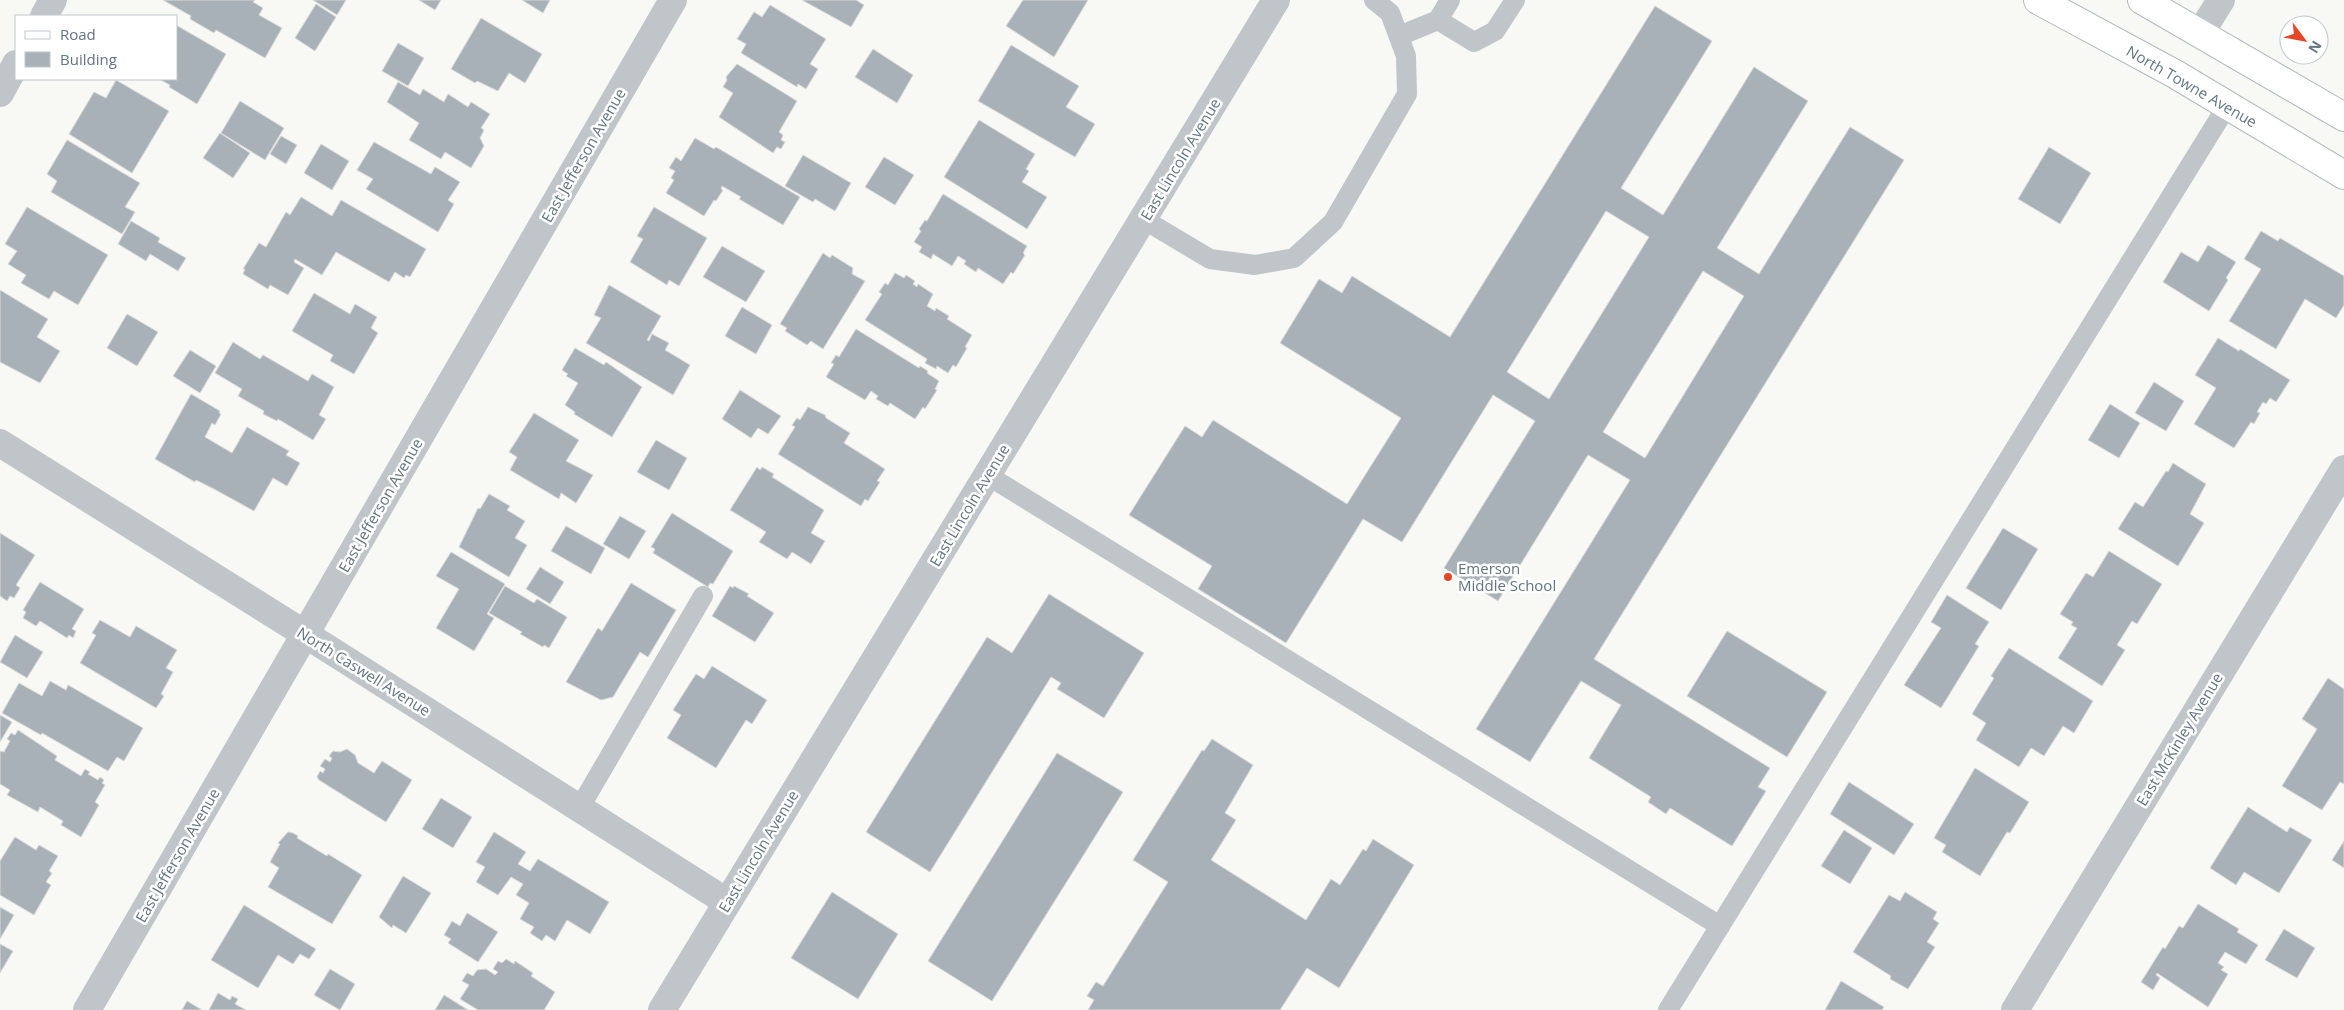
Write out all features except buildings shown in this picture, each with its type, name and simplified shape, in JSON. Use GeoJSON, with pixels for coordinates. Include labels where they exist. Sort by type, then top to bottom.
{"type":"FeatureCollection","features":[{"type":"Feature","properties":{"kind":"main road","name":"North Towne Avenue"},"geometry":{"type":"LineString","coordinates":[[2038,0],[2227,106],[2344,175]]}},
{"type":"Feature","properties":{"kind":"main road"},"geometry":{"type":"LineString","coordinates":[[2142,0],[2201,32],[2344,117]]}},
{"type":"Feature","properties":{"kind":"street"},"geometry":{"type":"LineString","coordinates":[[45,15],[53,0]]}},
{"type":"Feature","properties":{"kind":"street","name":"East Jefferson Avenue"},"geometry":{"type":"LineString","coordinates":[[87,1010],[673,0]]}},
{"type":"Feature","properties":{"kind":"street","name":"East Lincoln Avenue"},"geometry":{"type":"LineString","coordinates":[[662,1010],[1276,0]]}},
{"type":"Feature","properties":{"kind":"street"},"geometry":{"type":"LineString","coordinates":[[2201,32],[2221,0]]}},
{"type":"Feature","properties":{"kind":"street"},"geometry":{"type":"LineString","coordinates":[[0,93],[15,66]]}},
{"type":"Feature","properties":{"kind":"street","name":"North Caswell Avenue"},"geometry":{"type":"LineString","coordinates":[[0,443],[727,902]]}},
{"type":"Feature","properties":{"kind":"street","name":"East McKinley Avenue"},"geometry":{"type":"LineString","coordinates":[[2015,1010],[2344,469]]}},
{"type":"Feature","properties":{"kind":"lane"},"geometry":{"type":"LineString","coordinates":[[1143,218],[1210,259],[1255,265],[1294,258],[1333,222],[1407,94],[1406,56],[1399,36],[1390,13],[1374,0]]}},
{"type":"Feature","properties":{"kind":"lane"},"geometry":{"type":"LineString","coordinates":[[1399,36],[1438,20],[1450,0]]}},
{"type":"Feature","properties":{"kind":"lane"},"geometry":{"type":"LineString","coordinates":[[1438,20],[1474,42],[1495,31],[1515,0]]}},
{"type":"Feature","properties":{"kind":"lane"},"geometry":{"type":"LineString","coordinates":[[1668,1010],[2227,106]]}},
{"type":"Feature","properties":{"kind":"lane"},"geometry":{"type":"LineString","coordinates":[[987,475],[1720,926]]}},
{"type":"Feature","properties":{"kind":"lane"},"geometry":{"type":"LineString","coordinates":[[580,808],[703,596]]}},
{"type":"Feature","properties":{"kind":"place","name":"Emerson Middle School"},"geometry":{"type":"Point","coordinates":[1448,577]}}]}
